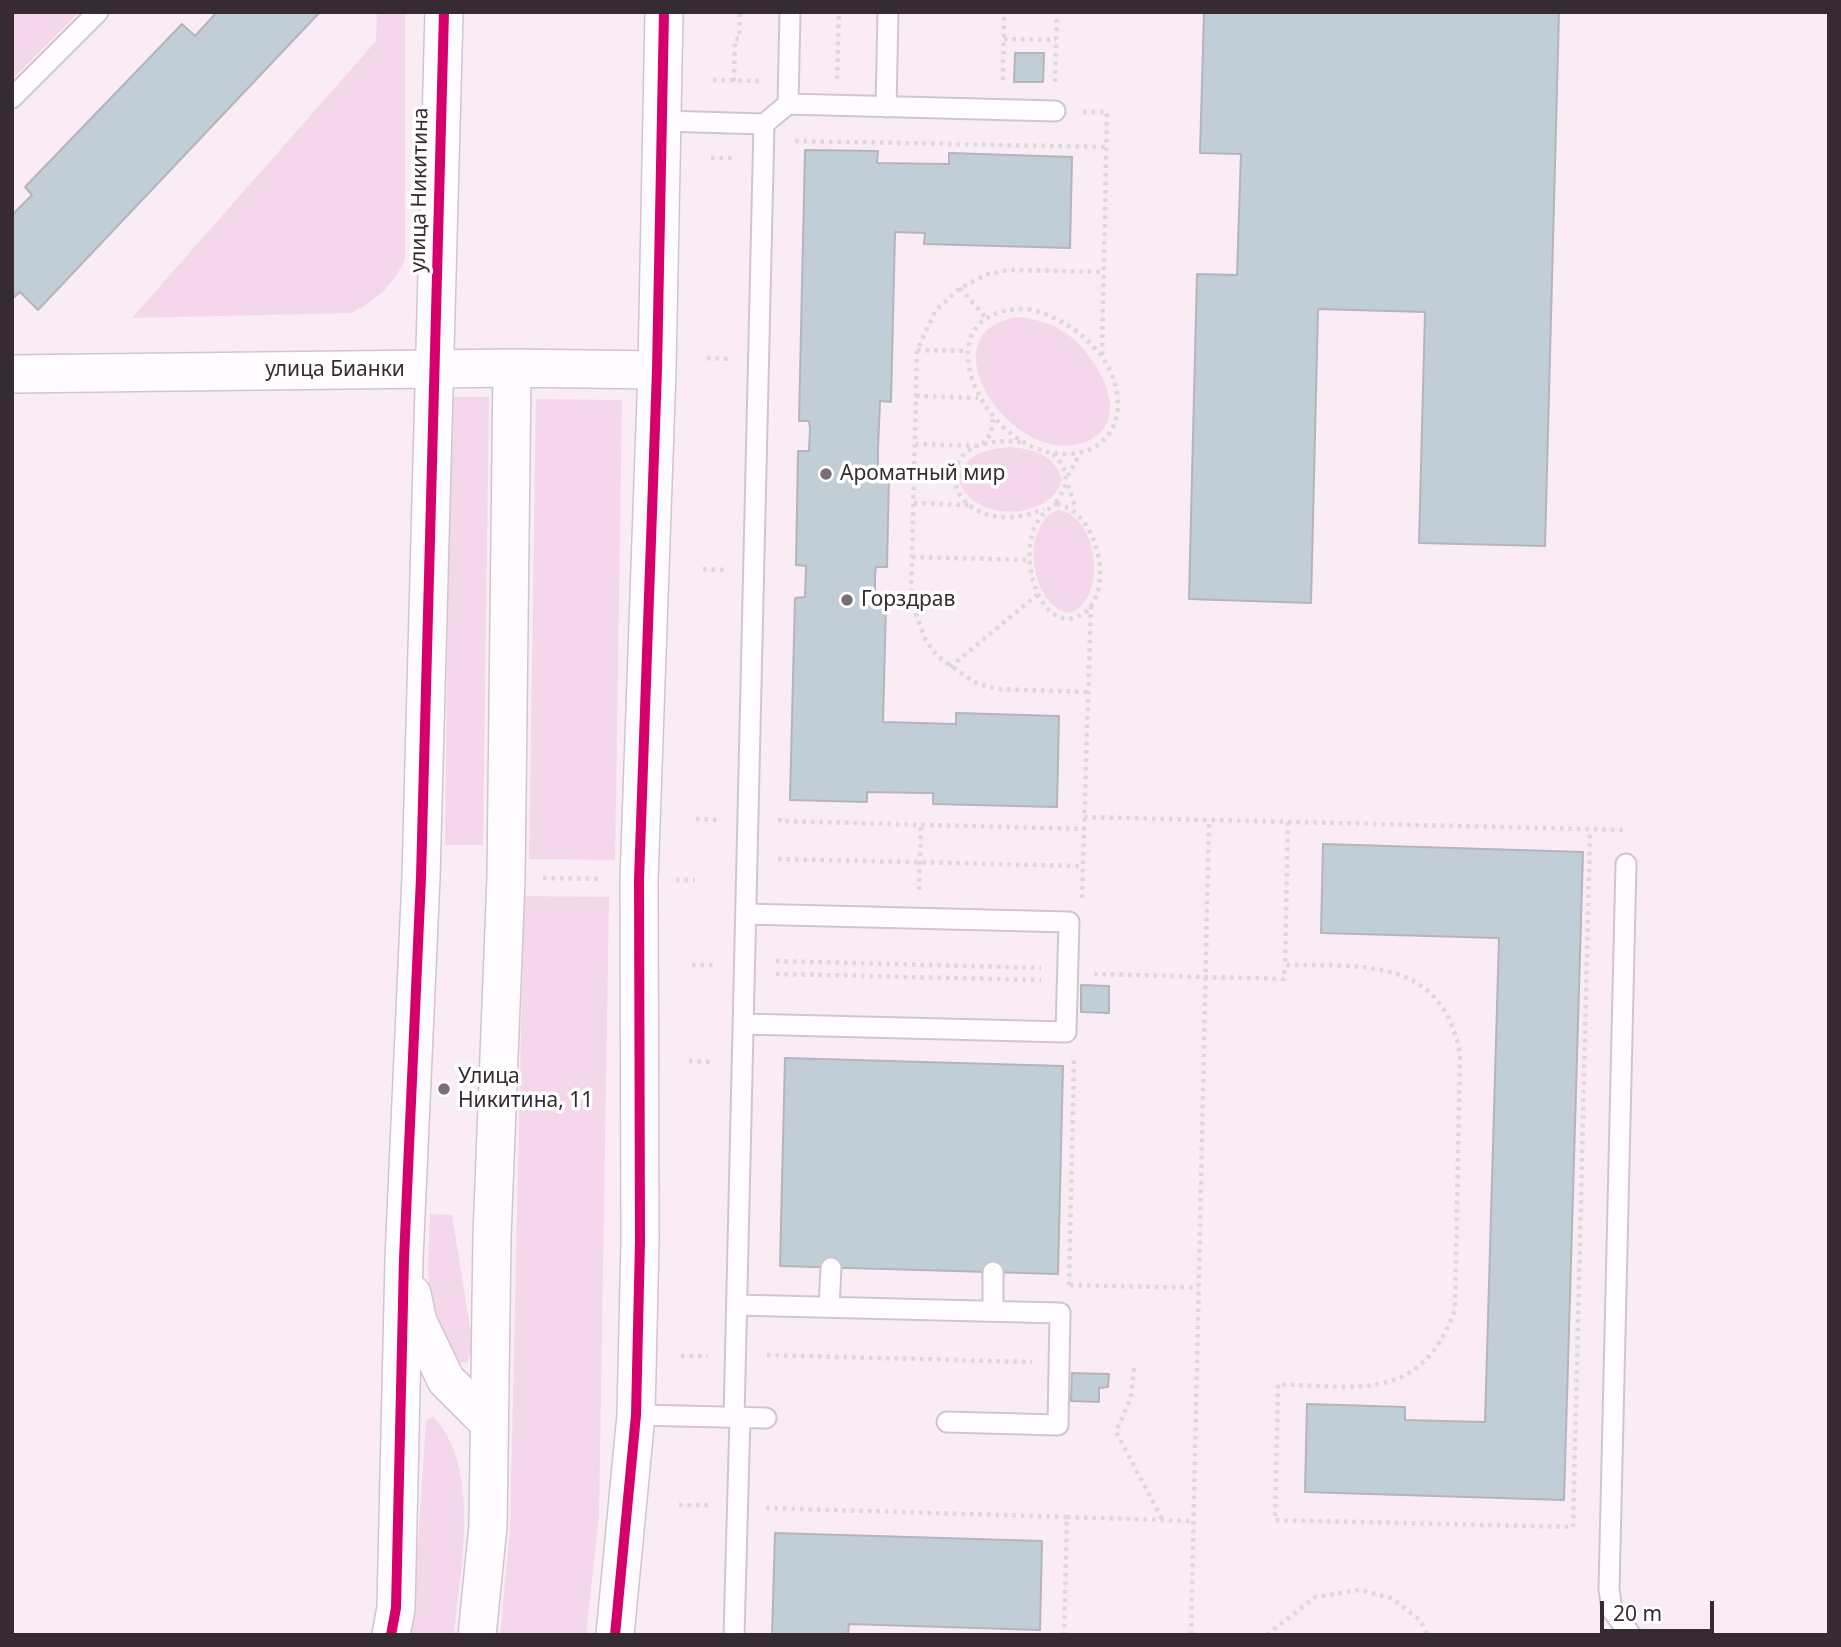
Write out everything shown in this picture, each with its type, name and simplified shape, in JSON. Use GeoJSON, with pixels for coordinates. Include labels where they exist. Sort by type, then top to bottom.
{"type":"FeatureCollection","features":[{"type":"Feature","properties":{"kind":"street","name":"улица Никитина"},"geometry":{"type":"LineString","coordinates":[[404,1259],[421,877],[444,12]]}},
{"type":"Feature","properties":{"kind":"street"},"geometry":{"type":"LineString","coordinates":[[615,1635],[636,1415],[640,1241],[639,880],[657,370],[664,121],[664,12]]}},
{"type":"Feature","properties":{"kind":"street","name":"улица Бианки"},"geometry":{"type":"LineString","coordinates":[[12,374],[512,368],[657,370]]}},
{"type":"Feature","properties":{"kind":"street"},"geometry":{"type":"LineString","coordinates":[[477,1635],[488,1527],[492,1236],[506,878],[512,368]]}},
{"type":"Feature","properties":{"kind":"street"},"geometry":{"type":"LineString","coordinates":[[404,1259],[418,1322],[446,1380],[489,1423]]}},
{"type":"Feature","properties":{"kind":"street"},"geometry":{"type":"LineString","coordinates":[[391,1635],[396,1608],[404,1259]]}},
{"type":"Feature","properties":{"kind":"lane"},"geometry":{"type":"LineString","coordinates":[[12,98],[98,12]]}},
{"type":"Feature","properties":{"kind":"lane"},"geometry":{"type":"LineString","coordinates":[[788,104],[790,12]]}},
{"type":"Feature","properties":{"kind":"lane"},"geometry":{"type":"LineString","coordinates":[[887,107],[888,12]]}},
{"type":"Feature","properties":{"kind":"lane"},"geometry":{"type":"LineString","coordinates":[[664,121],[764,124],[788,104],[1055,111]]}},
{"type":"Feature","properties":{"kind":"lane"},"geometry":{"type":"LineString","coordinates":[[734,1635],[737,1305],[764,124]]}},
{"type":"Feature","properties":{"kind":"lane"},"geometry":{"type":"LineString","coordinates":[[1626,864],[1609,1589],[1612,1610],[1631,1635]]}},
{"type":"Feature","properties":{"kind":"lane"},"geometry":{"type":"LineString","coordinates":[[743,1024],[1066,1032],[1072,974],[1069,922],[746,914]]}},
{"type":"Feature","properties":{"kind":"lane"},"geometry":{"type":"LineString","coordinates":[[829,1307],[831,1268]]}},
{"type":"Feature","properties":{"kind":"lane"},"geometry":{"type":"LineString","coordinates":[[993,1272],[993,1311]]}},
{"type":"Feature","properties":{"kind":"lane"},"geometry":{"type":"LineString","coordinates":[[737,1305],[1060,1313],[1058,1425],[947,1422]]}},
{"type":"Feature","properties":{"kind":"lane"},"geometry":{"type":"LineString","coordinates":[[636,1415],[766,1418]]}},
{"type":"Feature","properties":{"kind":"path"},"geometry":{"type":"LineString","coordinates":[[734,81],[735,39],[739,39],[740,12]]}},
{"type":"Feature","properties":{"kind":"path"},"geometry":{"type":"LineString","coordinates":[[837,83],[839,12]]}},
{"type":"Feature","properties":{"kind":"path"},"geometry":{"type":"LineString","coordinates":[[1004,39],[1056,40]]}},
{"type":"Feature","properties":{"kind":"path"},"geometry":{"type":"LineString","coordinates":[[1055,111],[1107,112],[1102,357]]}},
{"type":"Feature","properties":{"kind":"path"},"geometry":{"type":"LineString","coordinates":[[711,158],[795,159],[795,139],[1107,147]]}},
{"type":"Feature","properties":{"kind":"path"},"geometry":{"type":"LineString","coordinates":[[1087,692],[996,689],[974,682],[949,667],[931,648],[916,620],[911,600],[917,350],[936,310],[960,288],[988,274],[1009,270],[1103,272]]}},
{"type":"Feature","properties":{"kind":"path"},"geometry":{"type":"LineString","coordinates":[[960,288],[986,318]]}},
{"type":"Feature","properties":{"kind":"path"},"geometry":{"type":"LineString","coordinates":[[915,444],[981,446],[1010,441],[1026,443],[1048,451],[1080,452],[1099,445],[1116,420],[1116,387],[1102,357],[1083,336],[1051,315],[1016,309],[986,318],[973,333],[968,351],[969,376],[979,398],[993,418],[1026,443]]}},
{"type":"Feature","properties":{"kind":"path"},"geometry":{"type":"LineString","coordinates":[[917,350],[968,351]]}},
{"type":"Feature","properties":{"kind":"path"},"geometry":{"type":"LineString","coordinates":[[916,396],[979,398]]}},
{"type":"Feature","properties":{"kind":"path"},"geometry":{"type":"LineString","coordinates":[[969,505],[955,491],[953,478],[956,466],[965,455],[981,446],[991,434],[993,418]]}},
{"type":"Feature","properties":{"kind":"path"},"geometry":{"type":"LineString","coordinates":[[780,808],[780,821],[1084,829],[1091,604],[1099,575],[1099,557],[1089,526],[1071,500],[1064,467],[1048,451]]}},
{"type":"Feature","properties":{"kind":"path"},"geometry":{"type":"LineString","coordinates":[[1080,452],[1064,492],[1046,509],[1032,532],[1030,560],[1038,594],[1048,609],[1059,617],[1071,619],[1082,614],[1091,604]]}},
{"type":"Feature","properties":{"kind":"path"},"geometry":{"type":"LineString","coordinates":[[914,503],[969,505],[992,515],[1009,517],[1057,504],[1069,506],[1080,514]]}},
{"type":"Feature","properties":{"kind":"path"},"geometry":{"type":"LineString","coordinates":[[912,556],[1030,560]]}},
{"type":"Feature","properties":{"kind":"path"},"geometry":{"type":"LineString","coordinates":[[949,667],[1038,594]]}},
{"type":"Feature","properties":{"kind":"path"},"geometry":{"type":"LineString","coordinates":[[1084,817],[1626,831]]}},
{"type":"Feature","properties":{"kind":"path"},"geometry":{"type":"LineString","coordinates":[[1191,1635],[1209,820]]}},
{"type":"Feature","properties":{"kind":"path"},"geometry":{"type":"LineString","coordinates":[[776,974],[1072,974],[1284,979],[1288,822]]}},
{"type":"Feature","properties":{"kind":"path"},"geometry":{"type":"LineString","coordinates":[[919,918],[921,825]]}},
{"type":"Feature","properties":{"kind":"path"},"geometry":{"type":"LineString","coordinates":[[1285,965],[1382,967],[1403,974],[1437,999],[1452,1024],[1460,1054],[1455,1310],[1448,1328],[1427,1360],[1391,1382],[1371,1387],[1278,1384],[1275,1520],[1573,1527],[1590,830]]}},
{"type":"Feature","properties":{"kind":"path"},"geometry":{"type":"LineString","coordinates":[[778,859],[1083,866]]}},
{"type":"Feature","properties":{"kind":"path"},"geometry":{"type":"LineString","coordinates":[[776,961],[1072,974]]}},
{"type":"Feature","properties":{"kind":"path"},"geometry":{"type":"LineString","coordinates":[[1069,1285],[1074,1054]]}},
{"type":"Feature","properties":{"kind":"path"},"geometry":{"type":"LineString","coordinates":[[767,1355],[1059,1363]]}},
{"type":"Feature","properties":{"kind":"path"},"geometry":{"type":"LineString","coordinates":[[1133,1368],[1131,1397],[1116,1432],[1162,1519]]}},
{"type":"Feature","properties":{"kind":"path"},"geometry":{"type":"LineString","coordinates":[[761,1507],[1193,1521]]}},
{"type":"Feature","properties":{"kind":"path"},"geometry":{"type":"LineString","coordinates":[[1064,1635],[1067,1517]]}},
{"type":"Feature","properties":{"kind":"path"},"geometry":{"type":"LineString","coordinates":[[1267,1635],[1315,1597],[1359,1590],[1391,1598],[1420,1620],[1429,1635]]}},
{"type":"Feature","properties":{"kind":"shaded area"},"geometry":{"type":"Polygon","coordinates":[[[12,12],[79,12],[12,80],[12,12]]]}},
{"type":"Feature","properties":{"kind":"shaded area"},"geometry":{"type":"Polygon","coordinates":[[[377,12],[405,12],[405,260],[389,285],[369,303],[351,313],[132,318],[376,41],[377,12]]]}},
{"type":"Feature","properties":{"kind":"shaded area"},"geometry":{"type":"Polygon","coordinates":[[[1017,317],[1043,322],[1061,330],[1079,344],[1100,372],[1110,405],[1108,420],[1100,432],[1085,442],[1058,445],[1031,437],[1007,419],[988,396],[978,371],[977,347],[989,328],[1017,317]]]}},
{"type":"Feature","properties":{"kind":"shaded area"},"geometry":{"type":"Polygon","coordinates":[[[450,397],[489,397],[483,845],[445,845],[450,397]]]}},
{"type":"Feature","properties":{"kind":"shaded area"},"geometry":{"type":"Polygon","coordinates":[[[536,399],[622,400],[615,860],[529,859],[536,399]]]}},
{"type":"Feature","properties":{"kind":"shaded area"},"geometry":{"type":"Polygon","coordinates":[[[1010,447],[1027,449],[1042,455],[1059,471],[1062,480],[1054,494],[1042,504],[1009,512],[977,503],[965,492],[958,478],[971,458],[985,451],[1010,447]]]}},
{"type":"Feature","properties":{"kind":"shaded area"},"geometry":{"type":"Polygon","coordinates":[[[1058,510],[1072,515],[1082,526],[1090,541],[1094,558],[1090,591],[1082,604],[1070,613],[1056,607],[1046,596],[1038,582],[1034,565],[1038,532],[1046,518],[1058,510]]]}},
{"type":"Feature","properties":{"kind":"shaded area"},"geometry":{"type":"Polygon","coordinates":[[[524,896],[609,897],[599,1515],[586,1635],[500,1635],[510,1530],[524,896]]]}},
{"type":"Feature","properties":{"kind":"shaded area"},"geometry":{"type":"Polygon","coordinates":[[[430,1214],[452,1215],[473,1346],[467,1363],[459,1362],[447,1345],[433,1310],[428,1273],[430,1214]]]}},
{"type":"Feature","properties":{"kind":"shaded area"},"geometry":{"type":"Polygon","coordinates":[[[433,1416],[448,1438],[458,1463],[463,1491],[463,1551],[454,1635],[412,1635],[426,1421],[433,1416]]]}},
{"type":"Feature","properties":{"kind":"building"},"geometry":{"type":"Polygon","coordinates":[[[217,12],[320,12],[38,310],[20,292],[12,299],[12,215],[32,195],[25,187],[182,24],[195,36],[217,12]]]}},
{"type":"Feature","properties":{"kind":"building"},"geometry":{"type":"Polygon","coordinates":[[[1204,12],[1559,12],[1545,546],[1419,543],[1425,312],[1318,309],[1311,603],[1189,599],[1197,274],[1237,275],[1241,154],[1200,153],[1204,12]]]}},
{"type":"Feature","properties":{"kind":"building"},"geometry":{"type":"Polygon","coordinates":[[[1015,53],[1044,53],[1043,82],[1014,82],[1015,53]]]}},
{"type":"Feature","properties":{"kind":"building"},"geometry":{"type":"Polygon","coordinates":[[[805,150],[878,151],[877,163],[949,164],[949,153],[1072,157],[1070,248],[924,244],[925,233],[895,232],[891,402],[880,401],[878,449],[878,473],[889,474],[887,567],[876,567],[875,575],[875,604],[886,605],[883,722],[956,724],[956,713],[1059,716],[1057,807],[933,804],[933,793],[867,792],[867,802],[790,800],[795,598],[805,597],[806,566],[796,565],[798,451],[809,451],[810,428],[809,421],[799,421],[805,150]]]}},
{"type":"Feature","properties":{"kind":"building"},"geometry":{"type":"Polygon","coordinates":[[[1323,844],[1583,852],[1564,1500],[1305,1492],[1307,1404],[1405,1407],[1405,1420],[1485,1422],[1499,938],[1321,933],[1323,844]]]}},
{"type":"Feature","properties":{"kind":"building"},"geometry":{"type":"Polygon","coordinates":[[[1081,985],[1109,986],[1109,1013],[1081,1012],[1081,985]]]}},
{"type":"Feature","properties":{"kind":"building"},"geometry":{"type":"Polygon","coordinates":[[[785,1058],[1063,1066],[1058,1274],[780,1266],[785,1058]]]}},
{"type":"Feature","properties":{"kind":"building"},"geometry":{"type":"Polygon","coordinates":[[[1072,1373],[1109,1374],[1108,1387],[1099,1388],[1099,1402],[1071,1401],[1072,1373]]]}},
{"type":"Feature","properties":{"kind":"building"},"geometry":{"type":"Polygon","coordinates":[[[775,1533],[1042,1541],[1040,1630],[849,1624],[848,1635],[772,1635],[775,1533]]]}},
{"type":"Feature","properties":{"kind":"cycle path"},"geometry":{"type":"LineString","coordinates":[[391,1635],[396,1608],[404,1259],[421,877],[444,12]]}},
{"type":"Feature","properties":{"kind":"cycle path"},"geometry":{"type":"LineString","coordinates":[[615,1635],[636,1415],[640,1241],[639,880],[657,370],[664,12]]}},
{"type":"Feature","properties":{"kind":"place","name":"Ароматный мир"},"geometry":{"type":"Point","coordinates":[826,474]}},
{"type":"Feature","properties":{"kind":"place","name":"Горздрав"},"geometry":{"type":"Point","coordinates":[847,600]}},
{"type":"Feature","properties":{"kind":"place","name":"Улица Никитина, 11"},"geometry":{"type":"Point","coordinates":[444,1089]}}]}
